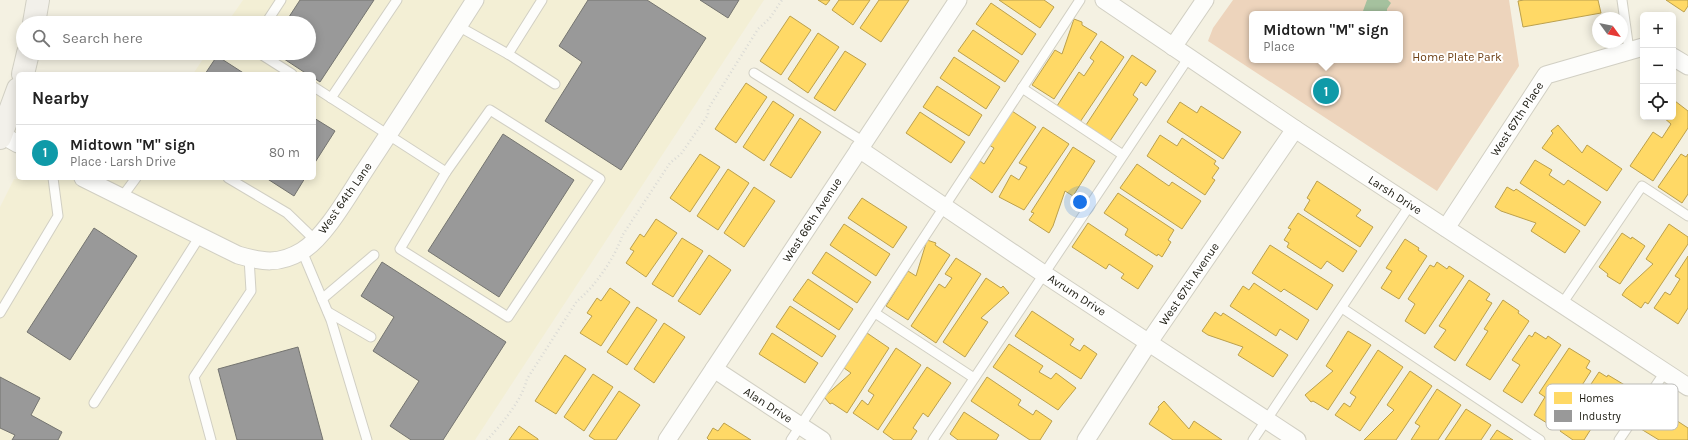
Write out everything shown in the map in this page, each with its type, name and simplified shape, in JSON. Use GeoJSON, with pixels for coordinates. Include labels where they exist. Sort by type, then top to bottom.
{"type":"FeatureCollection","features":[{"type":"Feature","properties":{"kind":"street"},"geometry":{"type":"LineString","coordinates":[[35,16],[38,0]]}},
{"type":"Feature","properties":{"kind":"street","name":"West 64th Lane"},"geometry":{"type":"LineString","coordinates":[[308,246],[346,199],[475,0]]}},
{"type":"Feature","properties":{"kind":"street","name":"West 66th Avenue"},"geometry":{"type":"LineString","coordinates":[[667,440],[958,0]]}},
{"type":"Feature","properties":{"kind":"street","name":"Larsh Drive"},"geometry":{"type":"LineString","coordinates":[[1104,0],[1295,129],[1688,388]]}},
{"type":"Feature","properties":{"kind":"street"},"geometry":{"type":"LineString","coordinates":[[1173,47],[1205,0]]}},
{"type":"Feature","properties":{"kind":"street","name":"West 67th Place"},"geometry":{"type":"LineString","coordinates":[[1446,228],[1546,75],[1636,48]]}},
{"type":"Feature","properties":{"kind":"street"},"geometry":{"type":"LineString","coordinates":[[1676,59],[1688,66]]}},
{"type":"Feature","properties":{"kind":"street"},"geometry":{"type":"LineString","coordinates":[[23,72],[26,60]]}},
{"type":"Feature","properties":{"kind":"street"},"geometry":{"type":"LineString","coordinates":[[5,138],[16,97]]}},
{"type":"Feature","properties":{"kind":"street","name":"West 67th Avenue"},"geometry":{"type":"LineString","coordinates":[[1086,440],[1150,342],[1295,129]]}},
{"type":"Feature","properties":{"kind":"street","name":"Avrum Drive"},"geometry":{"type":"LineString","coordinates":[[861,146],[944,206],[1044,274],[1150,342],[1297,440]]}},
{"type":"Feature","properties":{"kind":"street"},"geometry":{"type":"LineString","coordinates":[[87,180],[238,255],[259,261],[273,262],[308,246]]}},
{"type":"Feature","properties":{"kind":"street","name":"Alan Drive"},"geometry":{"type":"LineString","coordinates":[[714,369],[822,440]]}},
{"type":"Feature","properties":{"kind":"lane"},"geometry":{"type":"LineString","coordinates":[[271,16],[281,0]]}},
{"type":"Feature","properties":{"kind":"lane"},"geometry":{"type":"LineString","coordinates":[[331,98],[397,0]]}},
{"type":"Feature","properties":{"kind":"lane"},"geometry":{"type":"LineString","coordinates":[[508,54],[542,0]]}},
{"type":"Feature","properties":{"kind":"lane"},"geometry":{"type":"LineString","coordinates":[[791,440],[1080,0]]}},
{"type":"Feature","properties":{"kind":"lane"},"geometry":{"type":"LineString","coordinates":[[1622,0],[1636,48]]}},
{"type":"Feature","properties":{"kind":"lane"},"geometry":{"type":"LineString","coordinates":[[458,26],[508,54],[555,84]]}},
{"type":"Feature","properties":{"kind":"lane"},"geometry":{"type":"LineString","coordinates":[[933,440],[1122,156],[1190,57]]}},
{"type":"Feature","properties":{"kind":"lane"},"geometry":{"type":"LineString","coordinates":[[270,60],[289,72]]}},
{"type":"Feature","properties":{"kind":"lane"},"geometry":{"type":"LineString","coordinates":[[754,73],[861,146]]}},
{"type":"Feature","properties":{"kind":"lane"},"geometry":{"type":"LineString","coordinates":[[1022,88],[1122,156]]}},
{"type":"Feature","properties":{"kind":"lane"},"geometry":{"type":"LineString","coordinates":[[316,89],[389,134],[446,172]]}},
{"type":"Feature","properties":{"kind":"lane"},"geometry":{"type":"LineString","coordinates":[[490,110],[600,179],[508,317],[400,249],[446,172],[490,110]]}},
{"type":"Feature","properties":{"kind":"lane"},"geometry":{"type":"LineString","coordinates":[[0,313],[58,216],[53,180]]}},
{"type":"Feature","properties":{"kind":"lane"},"geometry":{"type":"LineString","coordinates":[[122,198],[135,180]]}},
{"type":"Feature","properties":{"kind":"lane"},"geometry":{"type":"LineString","coordinates":[[231,180],[287,213],[308,246],[322,299],[331,320],[367,440]]}},
{"type":"Feature","properties":{"kind":"lane"},"geometry":{"type":"LineString","coordinates":[[1562,304],[1642,186],[1688,216]]}},
{"type":"Feature","properties":{"kind":"lane"},"geometry":{"type":"LineString","coordinates":[[1253,440],[1410,205]]}},
{"type":"Feature","properties":{"kind":"lane"},"geometry":{"type":"LineString","coordinates":[[94,403],[200,236]]}},
{"type":"Feature","properties":{"kind":"lane"},"geometry":{"type":"LineString","coordinates":[[322,299],[374,255]]}},
{"type":"Feature","properties":{"kind":"lane"},"geometry":{"type":"LineString","coordinates":[[211,440],[194,377],[251,291],[249,258]]}},
{"type":"Feature","properties":{"kind":"lane"},"geometry":{"type":"LineString","coordinates":[[1342,308],[1540,440]]}},
{"type":"Feature","properties":{"kind":"lane"},"geometry":{"type":"LineString","coordinates":[[328,312],[371,337]]}},
{"type":"Feature","properties":{"kind":"lane"},"geometry":{"type":"LineString","coordinates":[[875,313],[974,378]]}},
{"type":"Feature","properties":{"kind":"lane"},"geometry":{"type":"LineString","coordinates":[[1657,384],[1665,372]]}},
{"type":"Feature","properties":{"kind":"lane"},"geometry":{"type":"LineString","coordinates":[[1619,440],[1626,430]]}},
{"type":"Feature","properties":{"kind":"path"},"geometry":{"type":"LineString","coordinates":[[487,440],[496,430],[524,390],[527,379],[577,301],[587,294],[618,248],[622,236],[670,163],[681,154],[708,115],[708,109],[758,29],[770,18],[782,0]]}},
{"type":"Feature","properties":{"kind":"shaded area"},"geometry":{"type":"Polygon","coordinates":[[[243,0],[764,0],[475,440],[0,440],[0,207],[14,179],[316,180],[316,72],[194,72],[202,60],[316,60],[316,16],[232,16],[243,0]]]}},
{"type":"Feature","properties":{"kind":"shaded area"},"geometry":{"type":"Polygon","coordinates":[[[1367,0],[1388,0],[1391,3],[1387,11],[1363,11],[1367,0]]]}},
{"type":"Feature","properties":{"kind":"green space","name":"Home Plate Park"},"geometry":{"type":"Polygon","coordinates":[[[1233,0],[1509,0],[1519,66],[1437,191],[1208,41],[1213,28],[1233,0]]]}},
{"type":"Feature","properties":{"kind":"building: Homes"},"geometry":{"type":"Polygon","coordinates":[[[818,0],[830,0],[826,5],[818,0]]]}},
{"type":"Feature","properties":{"kind":"building: Homes"},"geometry":{"type":"Polygon","coordinates":[[[839,0],[870,0],[853,25],[832,10],[839,0]]]}},
{"type":"Feature","properties":{"kind":"building: Homes"},"geometry":{"type":"Polygon","coordinates":[[[879,0],[909,0],[881,42],[860,28],[879,0]]]}},
{"type":"Feature","properties":{"kind":"building: Homes"},"geometry":{"type":"Polygon","coordinates":[[[999,0],[1044,0],[1054,7],[1040,28],[999,0]]]}},
{"type":"Feature","properties":{"kind":"building: Homes"},"geometry":{"type":"Polygon","coordinates":[[[1598,0],[1601,12],[1592,12],[1592,15],[1523,27],[1518,1],[1598,0]]]}},
{"type":"Feature","properties":{"kind":"building: Homes"},"geometry":{"type":"Polygon","coordinates":[[[1666,0],[1688,0],[1688,6],[1684,12],[1666,0]]]}},
{"type":"Feature","properties":{"kind":"building: Homes"},"geometry":{"type":"Polygon","coordinates":[[[991,3],[1036,34],[1022,55],[976,24],[991,3]]]}},
{"type":"Feature","properties":{"kind":"building: Homes"},"geometry":{"type":"Polygon","coordinates":[[[790,16],[811,30],[781,75],[760,61],[790,16]]]}},
{"type":"Feature","properties":{"kind":"building: Homes"},"geometry":{"type":"Polygon","coordinates":[[[1074,19],[1082,22],[1082,25],[1097,34],[1054,99],[1032,85],[1055,50],[1062,54],[1074,19]]]}},
{"type":"Feature","properties":{"kind":"building: Homes"},"geometry":{"type":"Polygon","coordinates":[[[973,30],[1019,61],[1005,82],[958,51],[973,30]]]}},
{"type":"Feature","properties":{"kind":"building: Homes"},"geometry":{"type":"Polygon","coordinates":[[[818,33],[839,47],[808,93],[788,79],[818,33]]]}},
{"type":"Feature","properties":{"kind":"building: Homes"},"geometry":{"type":"Polygon","coordinates":[[[1101,41],[1124,57],[1080,122],[1057,106],[1079,72],[1084,76],[1094,61],[1090,58],[1101,41]]]}},
{"type":"Feature","properties":{"kind":"building: Homes"},"geometry":{"type":"Polygon","coordinates":[[[845,51],[866,64],[835,111],[814,98],[845,51]]]}},
{"type":"Feature","properties":{"kind":"building: Homes"},"geometry":{"type":"Polygon","coordinates":[[[1132,55],[1156,71],[1146,86],[1141,82],[1133,95],[1138,99],[1110,141],[1086,125],[1132,55]]]}},
{"type":"Feature","properties":{"kind":"building: Homes"},"geometry":{"type":"Polygon","coordinates":[[[954,57],[1000,87],[986,109],[940,78],[954,57]]]}},
{"type":"Feature","properties":{"kind":"building: Homes"},"geometry":{"type":"Polygon","coordinates":[[[746,83],[767,97],[736,143],[715,129],[746,83]]]}},
{"type":"Feature","properties":{"kind":"building: Homes"},"geometry":{"type":"Polygon","coordinates":[[[937,86],[982,115],[969,136],[923,107],[937,86]]]}},
{"type":"Feature","properties":{"kind":"building: Homes"},"geometry":{"type":"Polygon","coordinates":[[[773,101],[794,115],[764,161],[743,147],[773,101]]]}},
{"type":"Feature","properties":{"kind":"building: Homes"},"geometry":{"type":"Polygon","coordinates":[[[1180,102],[1197,113],[1201,106],[1241,132],[1223,159],[1167,122],[1180,102]]]}},
{"type":"Feature","properties":{"kind":"building: Homes"},"geometry":{"type":"Polygon","coordinates":[[[1676,102],[1688,111],[1688,128],[1653,181],[1630,166],[1653,132],[1662,138],[1671,124],[1666,120],[1676,120],[1676,102]]]}},
{"type":"Feature","properties":{"kind":"building: Homes"},"geometry":{"type":"Polygon","coordinates":[[[1012,111],[1036,127],[992,193],[969,177],[980,161],[984,164],[994,148],[989,145],[1012,111]]]}},
{"type":"Feature","properties":{"kind":"building: Homes"},"geometry":{"type":"Polygon","coordinates":[[[920,112],[965,142],[951,163],[906,133],[920,112]]]}},
{"type":"Feature","properties":{"kind":"building: Homes"},"geometry":{"type":"Polygon","coordinates":[[[800,118],[821,132],[791,178],[770,165],[800,118]]]}},
{"type":"Feature","properties":{"kind":"building: Homes"},"geometry":{"type":"Polygon","coordinates":[[[1558,125],[1582,153],[1587,145],[1622,169],[1607,191],[1542,148],[1553,133],[1551,131],[1558,125]]]}},
{"type":"Feature","properties":{"kind":"building: Homes"},"geometry":{"type":"Polygon","coordinates":[[[1043,127],[1069,144],[1024,210],[999,197],[1011,175],[1019,180],[1027,167],[1019,163],[1043,127]]]}},
{"type":"Feature","properties":{"kind":"building: Homes"},"geometry":{"type":"Polygon","coordinates":[[[1160,135],[1177,146],[1182,138],[1216,161],[1214,164],[1219,168],[1212,178],[1215,180],[1205,195],[1147,156],[1160,135]]]}},
{"type":"Feature","properties":{"kind":"building: Homes"},"geometry":{"type":"Polygon","coordinates":[[[1073,147],[1095,161],[1073,196],[1065,191],[1053,226],[1049,233],[1029,220],[1034,213],[1031,212],[1073,147]]]}},
{"type":"Feature","properties":{"kind":"building: Homes"},"geometry":{"type":"Polygon","coordinates":[[[700,154],[720,167],[690,212],[670,198],[700,154]]]}},
{"type":"Feature","properties":{"kind":"building: Homes"},"geometry":{"type":"Polygon","coordinates":[[[1681,154],[1686,157],[1688,154],[1688,194],[1682,203],[1658,187],[1681,154]]]}},
{"type":"Feature","properties":{"kind":"building: Homes"},"geometry":{"type":"Polygon","coordinates":[[[1535,160],[1552,170],[1549,175],[1564,185],[1568,180],[1601,202],[1585,226],[1520,183],[1535,160]]]}},
{"type":"Feature","properties":{"kind":"building: Homes"},"geometry":{"type":"Polygon","coordinates":[[[1137,164],[1169,186],[1172,182],[1201,201],[1182,229],[1120,188],[1137,164]]]}},
{"type":"Feature","properties":{"kind":"building: Homes"},"geometry":{"type":"Polygon","coordinates":[[[728,169],[749,183],[718,230],[697,216],[728,169]]]}},
{"type":"Feature","properties":{"kind":"building: Homes"},"geometry":{"type":"Polygon","coordinates":[[[1317,181],[1361,210],[1356,216],[1373,227],[1360,247],[1304,210],[1310,200],[1307,198],[1317,181]]]}},
{"type":"Feature","properties":{"kind":"building: Homes"},"geometry":{"type":"Polygon","coordinates":[[[754,187],[775,201],[744,247],[724,233],[754,187]]]}},
{"type":"Feature","properties":{"kind":"building: Homes"},"geometry":{"type":"Polygon","coordinates":[[[1507,187],[1514,191],[1516,189],[1580,231],[1565,253],[1531,231],[1536,223],[1501,211],[1495,207],[1507,187]]]}},
{"type":"Feature","properties":{"kind":"building: Homes"},"geometry":{"type":"Polygon","coordinates":[[[1118,193],[1174,230],[1168,240],[1171,242],[1162,257],[1158,254],[1157,256],[1125,235],[1128,229],[1104,213],[1118,193]]]}},
{"type":"Feature","properties":{"kind":"building: Homes"},"geometry":{"type":"Polygon","coordinates":[[[862,198],[907,227],[893,248],[848,218],[862,198]]]}},
{"type":"Feature","properties":{"kind":"building: Homes"},"geometry":{"type":"Polygon","coordinates":[[[1298,213],[1357,251],[1343,272],[1327,261],[1321,269],[1287,247],[1289,243],[1284,240],[1291,229],[1288,228],[1298,213]]]}},
{"type":"Feature","properties":{"kind":"building: Homes"},"geometry":{"type":"Polygon","coordinates":[[[656,219],[677,233],[646,277],[626,263],[634,251],[630,249],[640,234],[644,237],[656,219]]]}},
{"type":"Feature","properties":{"kind":"building: Homes"},"geometry":{"type":"Polygon","coordinates":[[[1088,223],[1153,266],[1138,289],[1121,278],[1124,274],[1109,264],[1106,269],[1072,247],[1088,223]]]}},
{"type":"Feature","properties":{"kind":"building: Homes"},"geometry":{"type":"Polygon","coordinates":[[[844,224],[890,254],[876,276],[830,245],[844,224]]]}},
{"type":"Feature","properties":{"kind":"building: Homes"},"geometry":{"type":"Polygon","coordinates":[[[1669,224],[1688,237],[1688,244],[1648,304],[1645,302],[1641,308],[1622,295],[1626,289],[1653,264],[1646,259],[1669,224]]]}},
{"type":"Feature","properties":{"kind":"building: Homes"},"geometry":{"type":"Polygon","coordinates":[[[1622,233],[1631,239],[1632,237],[1645,246],[1620,284],[1607,276],[1608,274],[1599,267],[1622,233]]]}},
{"type":"Feature","properties":{"kind":"building: Homes"},"geometry":{"type":"Polygon","coordinates":[[[682,238],[703,251],[673,297],[652,284],[682,238]]]}},
{"type":"Feature","properties":{"kind":"building: Homes"},"geometry":{"type":"Polygon","coordinates":[[[1405,239],[1419,248],[1418,250],[1427,256],[1399,299],[1381,288],[1392,271],[1386,268],[1405,239]]]}},
{"type":"Feature","properties":{"kind":"building: Homes"},"geometry":{"type":"Polygon","coordinates":[[[927,240],[936,243],[935,245],[950,255],[908,320],[886,306],[908,271],[916,276],[927,240]]]}},
{"type":"Feature","properties":{"kind":"building: Homes"},"geometry":{"type":"Polygon","coordinates":[[[1270,245],[1333,285],[1317,310],[1284,289],[1281,292],[1252,273],[1270,245]]]}},
{"type":"Feature","properties":{"kind":"building: Homes"},"geometry":{"type":"Polygon","coordinates":[[[826,252],[871,282],[857,303],[812,273],[826,252]]]}},
{"type":"Feature","properties":{"kind":"building: Homes"},"geometry":{"type":"Polygon","coordinates":[[[709,255],[731,270],[700,315],[678,301],[709,255]]]}},
{"type":"Feature","properties":{"kind":"building: Homes"},"geometry":{"type":"Polygon","coordinates":[[[1688,256],[1688,308],[1678,324],[1654,308],[1665,292],[1670,295],[1680,279],[1675,276],[1688,256]]]}},
{"type":"Feature","properties":{"kind":"building: Homes"},"geometry":{"type":"Polygon","coordinates":[[[956,258],[981,274],[936,343],[911,326],[939,284],[945,288],[952,278],[945,274],[956,258]]]}},
{"type":"Feature","properties":{"kind":"building: Homes"},"geometry":{"type":"Polygon","coordinates":[[[1437,262],[1447,269],[1449,266],[1464,276],[1425,334],[1405,321],[1415,304],[1408,299],[1430,265],[1434,267],[1437,262]]]}},
{"type":"Feature","properties":{"kind":"building: Homes"},"geometry":{"type":"Polygon","coordinates":[[[986,278],[1001,288],[1003,286],[1009,293],[981,318],[988,322],[965,357],[943,342],[986,278]]]}},
{"type":"Feature","properties":{"kind":"building: Homes"},"geometry":{"type":"Polygon","coordinates":[[[808,279],[853,309],[839,330],[793,300],[808,279]]]}},
{"type":"Feature","properties":{"kind":"building: Homes"},"geometry":{"type":"Polygon","coordinates":[[[1469,280],[1490,294],[1486,300],[1492,303],[1455,361],[1434,347],[1446,330],[1439,326],[1469,280]]]}},
{"type":"Feature","properties":{"kind":"building: Homes"},"geometry":{"type":"Polygon","coordinates":[[[1254,283],[1309,320],[1297,340],[1280,329],[1276,336],[1230,306],[1243,286],[1249,290],[1254,283]]]}},
{"type":"Feature","properties":{"kind":"building: Homes"},"geometry":{"type":"Polygon","coordinates":[[[610,288],[630,302],[601,346],[580,333],[592,316],[587,313],[597,298],[601,301],[610,288]]]}},
{"type":"Feature","properties":{"kind":"building: Homes"},"geometry":{"type":"Polygon","coordinates":[[[1503,300],[1519,311],[1518,313],[1529,321],[1490,380],[1466,365],[1488,331],[1484,329],[1503,300]]]}},
{"type":"Feature","properties":{"kind":"building: Homes"},"geometry":{"type":"Polygon","coordinates":[[[790,306],[836,336],[822,357],[776,327],[790,306]]]}},
{"type":"Feature","properties":{"kind":"building: Homes"},"geometry":{"type":"Polygon","coordinates":[[[637,307],[657,320],[627,365],[607,352],[637,307]]]}},
{"type":"Feature","properties":{"kind":"building: Homes"},"geometry":{"type":"Polygon","coordinates":[[[1032,311],[1074,339],[1070,345],[1080,351],[1084,345],[1097,354],[1081,379],[1015,336],[1032,311]]]}},
{"type":"Feature","properties":{"kind":"building: Homes"},"geometry":{"type":"Polygon","coordinates":[[[1215,312],[1221,316],[1223,313],[1288,355],[1273,377],[1238,355],[1243,347],[1208,335],[1202,331],[1215,312]]]}},
{"type":"Feature","properties":{"kind":"building: Homes"},"geometry":{"type":"Polygon","coordinates":[[[664,323],[685,337],[654,383],[634,369],[664,323]]]}},
{"type":"Feature","properties":{"kind":"building: Homes"},"geometry":{"type":"Polygon","coordinates":[[[1348,331],[1371,345],[1328,410],[1313,401],[1311,402],[1305,395],[1333,371],[1326,366],[1348,331]]]}},
{"type":"Feature","properties":{"kind":"building: Homes"},"geometry":{"type":"Polygon","coordinates":[[[1535,332],[1546,339],[1548,336],[1561,345],[1522,403],[1503,391],[1520,365],[1512,360],[1529,335],[1532,337],[1535,332]]]}},
{"type":"Feature","properties":{"kind":"building: Homes"},"geometry":{"type":"Polygon","coordinates":[[[772,333],[818,363],[805,383],[759,354],[772,333]]]}},
{"type":"Feature","properties":{"kind":"building: Homes"},"geometry":{"type":"Polygon","coordinates":[[[867,333],[889,348],[847,413],[832,403],[830,404],[824,397],[851,373],[844,368],[867,333]]]}},
{"type":"Feature","properties":{"kind":"building: Homes"},"geometry":{"type":"Polygon","coordinates":[[[1009,344],[1043,366],[1039,372],[1051,379],[1056,373],[1076,388],[1058,410],[993,367],[1009,344]]]}},
{"type":"Feature","properties":{"kind":"building: Homes"},"geometry":{"type":"Polygon","coordinates":[[[896,348],[921,365],[878,430],[853,413],[862,400],[868,405],[874,395],[868,391],[896,348]]]}},
{"type":"Feature","properties":{"kind":"building: Homes"},"geometry":{"type":"Polygon","coordinates":[[[1569,348],[1590,361],[1586,368],[1591,371],[1583,384],[1546,384],[1546,422],[1534,415],[1545,397],[1539,393],[1569,348]]]}},
{"type":"Feature","properties":{"kind":"building: Homes"},"geometry":{"type":"Polygon","coordinates":[[[1378,350],[1403,367],[1360,431],[1335,415],[1344,403],[1350,407],[1356,397],[1350,393],[1378,350]]]}},
{"type":"Feature","properties":{"kind":"building: Homes"},"geometry":{"type":"Polygon","coordinates":[[[565,355],[586,369],[556,414],[535,401],[565,355]]]}},
{"type":"Feature","properties":{"kind":"building: Homes"},"geometry":{"type":"Polygon","coordinates":[[[927,367],[951,383],[928,417],[923,413],[913,428],[917,431],[911,440],[894,440],[883,432],[927,367]]]}},
{"type":"Feature","properties":{"kind":"building: Homes"},"geometry":{"type":"Polygon","coordinates":[[[1410,371],[1432,386],[1396,440],[1364,440],[1394,410],[1387,405],[1410,371]]]}},
{"type":"Feature","properties":{"kind":"building: Homes"},"geometry":{"type":"Polygon","coordinates":[[[1599,372],[1607,377],[1608,375],[1623,384],[1591,384],[1599,372]]]}},
{"type":"Feature","properties":{"kind":"building: Homes"},"geometry":{"type":"Polygon","coordinates":[[[593,374],[613,387],[584,431],[564,417],[593,374]]]}},
{"type":"Feature","properties":{"kind":"building: Homes"},"geometry":{"type":"Polygon","coordinates":[[[987,377],[1021,400],[1018,405],[1033,415],[1036,410],[1052,421],[1040,440],[1030,440],[971,401],[987,377]]]}},
{"type":"Feature","properties":{"kind":"building: Homes"},"geometry":{"type":"Polygon","coordinates":[[[1437,389],[1461,405],[1438,440],[1411,440],[1420,426],[1415,423],[1437,389]]]}},
{"type":"Feature","properties":{"kind":"building: Homes"},"geometry":{"type":"Polygon","coordinates":[[[619,391],[640,405],[616,440],[595,440],[589,436],[619,391]]]}},
{"type":"Feature","properties":{"kind":"building: Homes"},"geometry":{"type":"Polygon","coordinates":[[[1164,401],[1189,429],[1194,421],[1222,440],[1173,440],[1149,424],[1159,409],[1158,407],[1164,401]]]}},
{"type":"Feature","properties":{"kind":"building: Homes"},"geometry":{"type":"Polygon","coordinates":[[[1466,409],[1491,425],[1481,440],[1445,440],[1466,409]]]}},
{"type":"Feature","properties":{"kind":"building: Homes"},"geometry":{"type":"Polygon","coordinates":[[[964,412],[999,435],[996,440],[958,440],[950,434],[964,412]]]}},
{"type":"Feature","properties":{"kind":"building: Homes"},"geometry":{"type":"Polygon","coordinates":[[[1678,421],[1688,428],[1688,440],[1659,440],[1643,430],[1678,430],[1678,421]]]}},
{"type":"Feature","properties":{"kind":"building: Homes"},"geometry":{"type":"Polygon","coordinates":[[[724,423],[751,440],[709,440],[707,438],[713,428],[718,431],[724,423]]]}},
{"type":"Feature","properties":{"kind":"building: Homes"},"geometry":{"type":"Polygon","coordinates":[[[519,426],[538,439],[538,440],[509,440],[519,426]]]}},
{"type":"Feature","properties":{"kind":"building: Homes"},"geometry":{"type":"Polygon","coordinates":[[[1497,430],[1513,440],[1490,440],[1497,430]]]}},
{"type":"Feature","properties":{"kind":"building: Homes"},"geometry":{"type":"Polygon","coordinates":[[[1590,430],[1584,440],[1573,440],[1560,431],[1590,430]]]}},
{"type":"Feature","properties":{"kind":"building: Industry"},"geometry":{"type":"Polygon","coordinates":[[[300,0],[374,0],[320,82],[316,79],[316,72],[304,72],[286,60],[316,60],[316,16],[290,16],[300,0]]]}},
{"type":"Feature","properties":{"kind":"building: Industry"},"geometry":{"type":"Polygon","coordinates":[[[588,0],[647,0],[706,38],[621,170],[545,121],[582,62],[559,46],[588,0]]]}},
{"type":"Feature","properties":{"kind":"building: Industry"},"geometry":{"type":"Polygon","coordinates":[[[700,0],[739,0],[728,18],[700,0]]]}},
{"type":"Feature","properties":{"kind":"building: Industry"},"geometry":{"type":"Polygon","coordinates":[[[214,60],[223,60],[242,72],[206,72],[214,60]]]}},
{"type":"Feature","properties":{"kind":"building: Industry"},"geometry":{"type":"Polygon","coordinates":[[[316,119],[335,131],[316,161],[316,119]]]}},
{"type":"Feature","properties":{"kind":"building: Industry"},"geometry":{"type":"Polygon","coordinates":[[[503,134],[574,180],[499,297],[428,251],[503,134]]]}},
{"type":"Feature","properties":{"kind":"building: Industry"},"geometry":{"type":"Polygon","coordinates":[[[269,180],[304,180],[294,196],[269,180]]]}},
{"type":"Feature","properties":{"kind":"building: Industry"},"geometry":{"type":"Polygon","coordinates":[[[94,228],[137,256],[70,360],[27,332],[94,228]]]}},
{"type":"Feature","properties":{"kind":"building: Industry"},"geometry":{"type":"Polygon","coordinates":[[[382,262],[506,342],[443,440],[411,440],[390,426],[419,381],[373,351],[394,317],[361,296],[382,262]]]}},
{"type":"Feature","properties":{"kind":"building: Industry"},"geometry":{"type":"Polygon","coordinates":[[[298,347],[323,440],[237,440],[218,369],[298,347]]]}},
{"type":"Feature","properties":{"kind":"building: Industry"},"geometry":{"type":"Polygon","coordinates":[[[0,377],[40,398],[31,415],[62,432],[58,440],[12,440],[15,435],[0,428],[0,377]]]}},
{"type":"Feature","properties":{"kind":"place","name":"Midtown \"M\" sign"},"geometry":{"type":"Point","coordinates":[1326,91]}}]}
